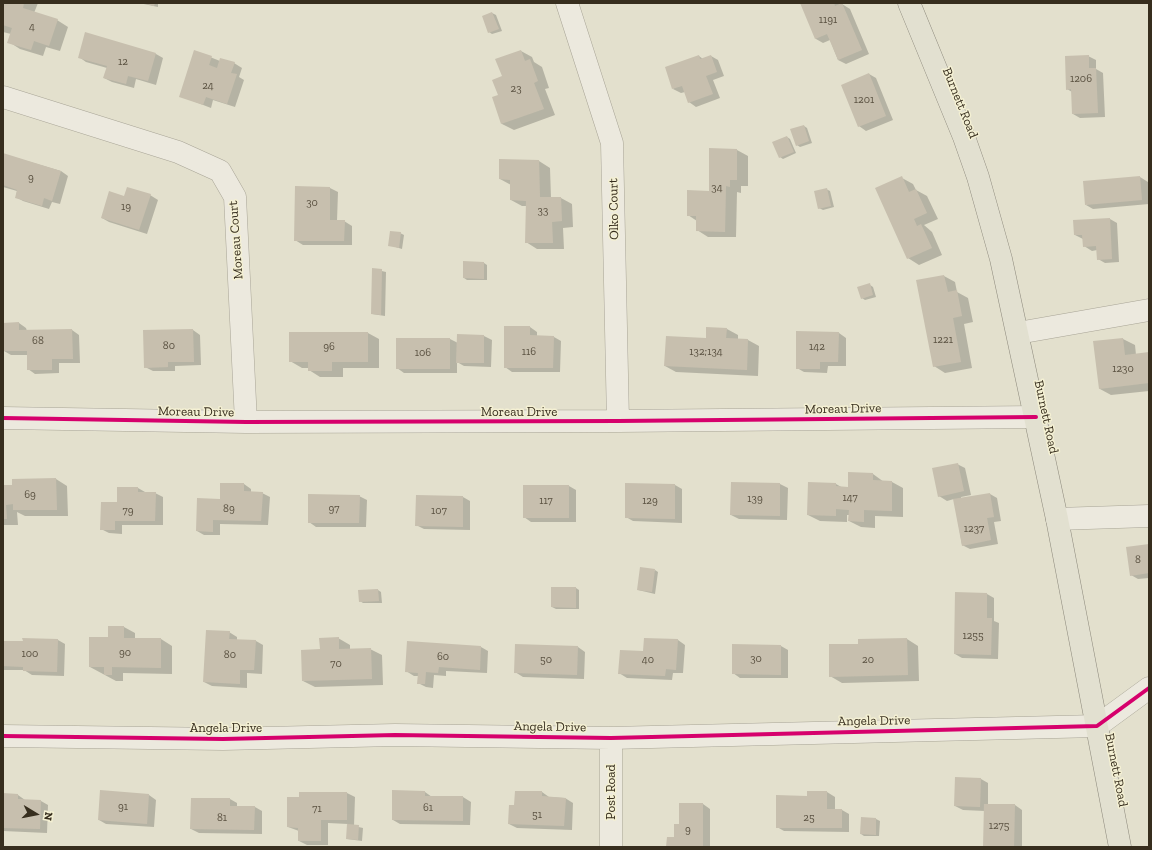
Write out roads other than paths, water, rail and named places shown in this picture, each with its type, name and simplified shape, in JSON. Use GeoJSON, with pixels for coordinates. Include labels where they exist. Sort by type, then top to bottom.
{"type":"FeatureCollection","features":[{"type":"Feature","properties":{"kind":"main road","name":"Burnett Road"},"geometry":{"type":"LineString","coordinates":[[909,3],[964,137],[978,177],[1001,259],[1057,520],[1120,847]]}},
{"type":"Feature","properties":{"kind":"street","name":"Olko Court"},"geometry":{"type":"LineString","coordinates":[[567,3],[612,143],[618,421]]}},
{"type":"Feature","properties":{"kind":"street","name":"Moreau Court"},"geometry":{"type":"LineString","coordinates":[[3,97],[178,152],[220,171],[235,197],[246,422]]}},
{"type":"Feature","properties":{"kind":"street"},"geometry":{"type":"LineString","coordinates":[[1018,333],[1149,310]]}},
{"type":"Feature","properties":{"kind":"street","name":"Moreau Drive"},"geometry":{"type":"LineString","coordinates":[[3,418],[246,422],[618,421],[1036,417]]}},
{"type":"Feature","properties":{"kind":"street"},"geometry":{"type":"LineString","coordinates":[[1057,520],[1149,516]]}},
{"type":"Feature","properties":{"kind":"street"},"geometry":{"type":"LineString","coordinates":[[1097,726],[1149,688]]}},
{"type":"Feature","properties":{"kind":"street","name":"Angela Drive"},"geometry":{"type":"LineString","coordinates":[[3,736],[223,738],[395,736],[611,738],[1097,726]]}},
{"type":"Feature","properties":{"kind":"street","name":"Post Road"},"geometry":{"type":"LineString","coordinates":[[611,738],[612,847]]}}]}
